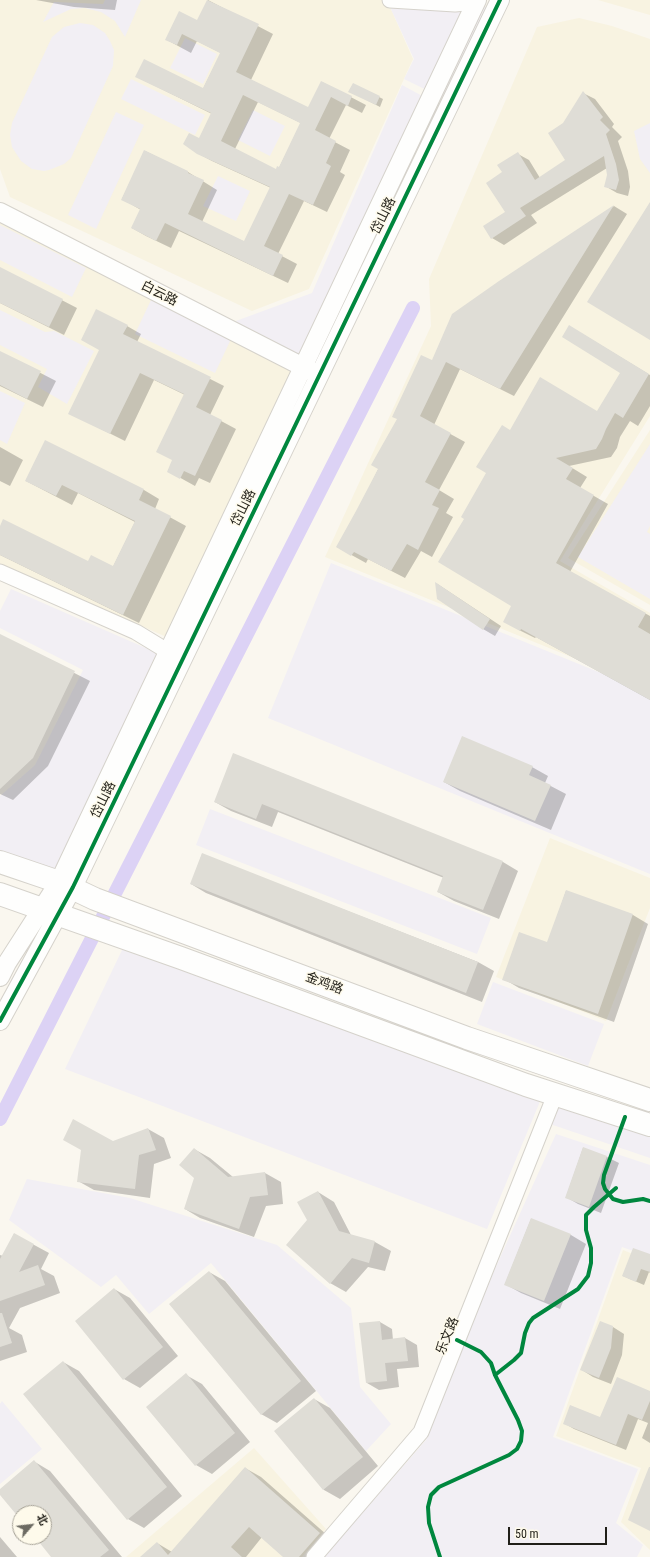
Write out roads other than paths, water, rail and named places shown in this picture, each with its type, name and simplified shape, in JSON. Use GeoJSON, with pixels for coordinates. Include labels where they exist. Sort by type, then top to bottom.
{"type":"FeatureCollection","features":[{"type":"Feature","properties":{"kind":"main road","name":"金鸡路"},"geometry":{"type":"LineString","coordinates":[[0,862],[66,884],[95,899],[467,1038],[650,1100]]}},
{"type":"Feature","properties":{"kind":"main road","name":"金鸡路"},"geometry":{"type":"LineString","coordinates":[[0,894],[154,948],[555,1094],[650,1125]]}},
{"type":"Feature","properties":{"kind":"street"},"geometry":{"type":"LineString","coordinates":[[390,0],[456,4],[477,1]]}},
{"type":"Feature","properties":{"kind":"street","name":"岱山路"},"geometry":{"type":"LineString","coordinates":[[311,371],[500,0]]}},
{"type":"Feature","properties":{"kind":"street","name":"岱山路"},"geometry":{"type":"LineString","coordinates":[[0,1021],[59,914],[66,884],[311,371],[477,1]]}},
{"type":"Feature","properties":{"kind":"street","name":"白云路"},"geometry":{"type":"LineString","coordinates":[[0,212],[311,371]]}},
{"type":"Feature","properties":{"kind":"street"},"geometry":{"type":"LineString","coordinates":[[0,572],[136,632],[175,656]]}},
{"type":"Feature","properties":{"kind":"street","name":"岱山路"},"geometry":{"type":"LineString","coordinates":[[0,977],[7,963],[59,914]]}},
{"type":"Feature","properties":{"kind":"street","name":"乐文路"},"geometry":{"type":"LineString","coordinates":[[314,1557],[421,1432],[555,1094]]}},
{"type":"Feature","properties":{"kind":"waterway"},"geometry":{"type":"LineString","coordinates":[[0,1119],[413,308]]}}]}
